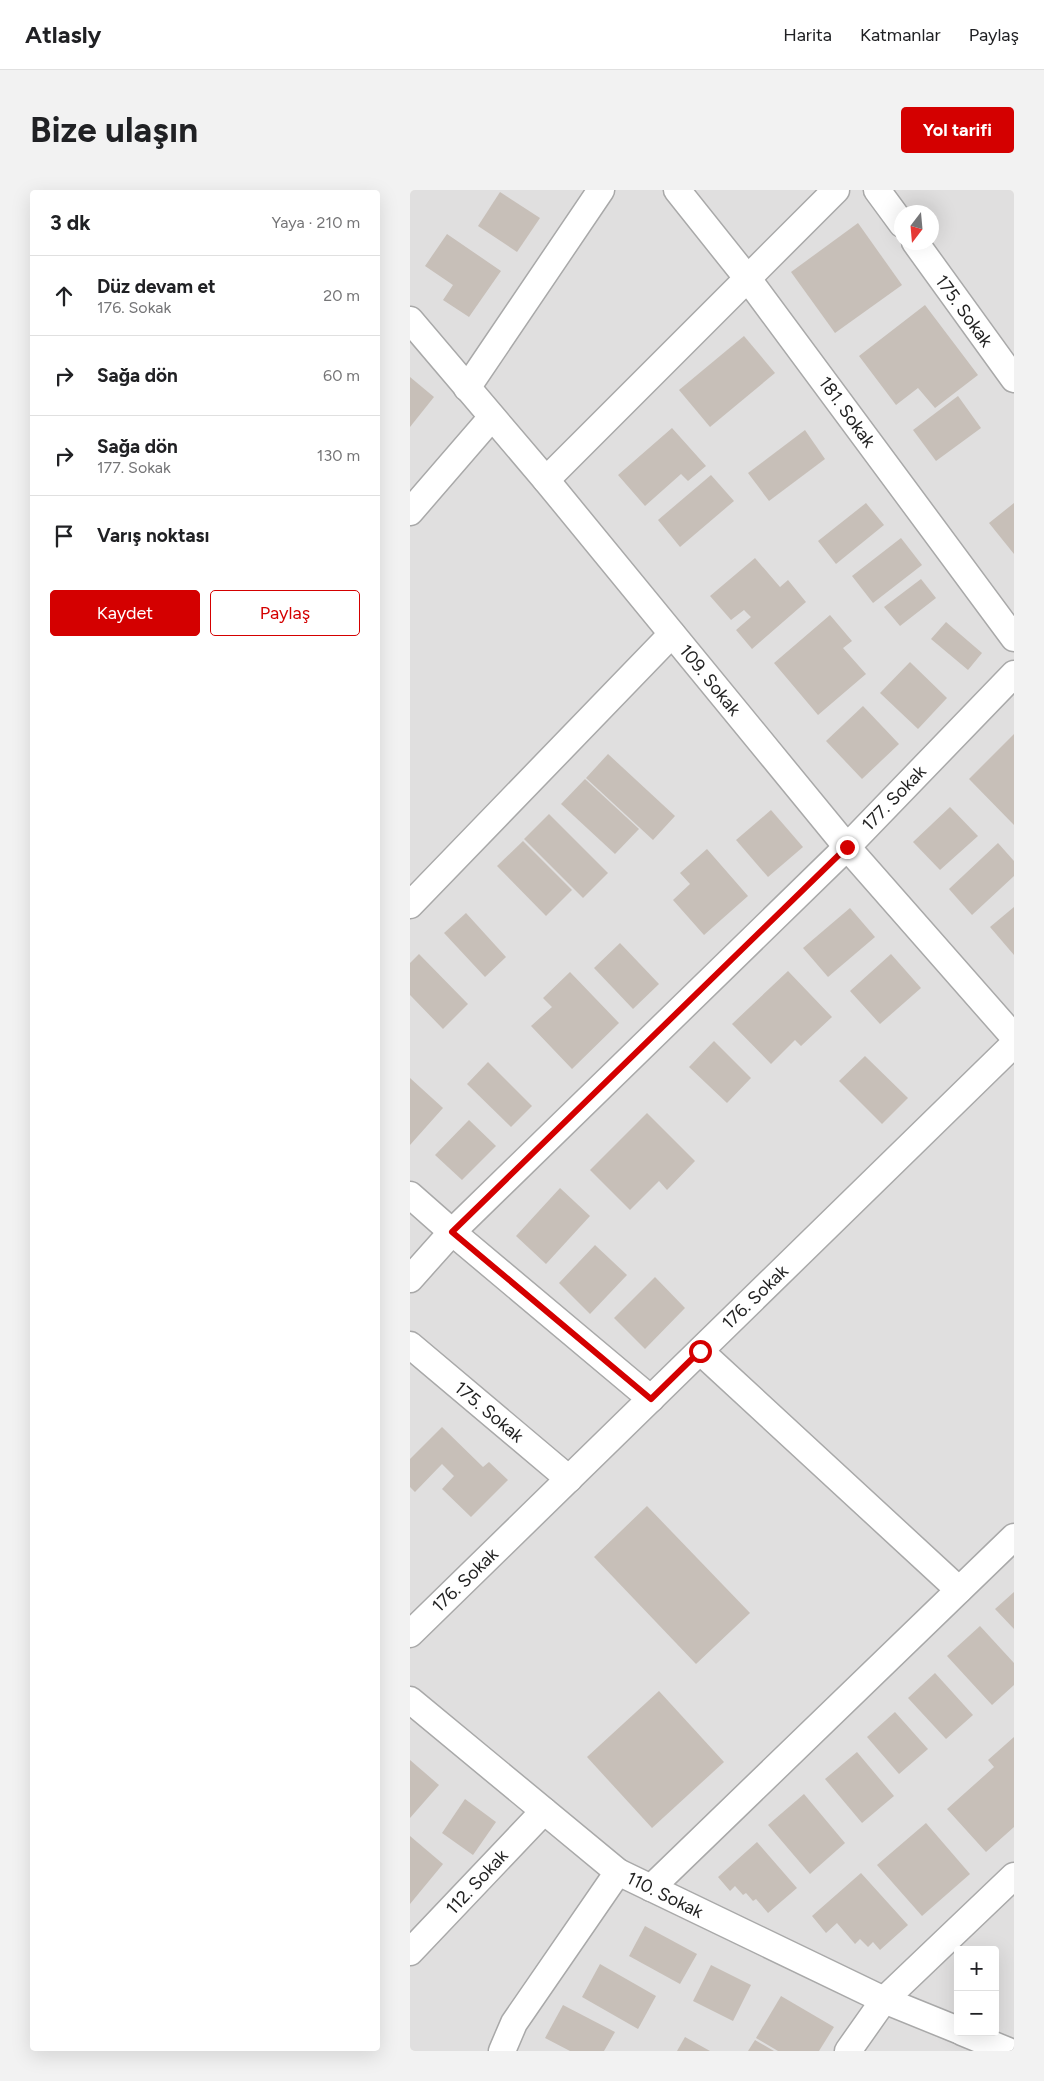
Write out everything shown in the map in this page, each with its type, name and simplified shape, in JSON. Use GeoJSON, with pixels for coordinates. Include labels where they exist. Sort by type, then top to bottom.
{"type":"FeatureCollection","features":[{"type":"Feature","properties":{"kind":"street"},"geometry":{"type":"LineString","coordinates":[[467,388],[601,190]]}},
{"type":"Feature","properties":{"kind":"street","name":"181. Sokak"},"geometry":{"type":"LineString","coordinates":[[676,190],[748,278],[1014,638]]}},
{"type":"Feature","properties":{"kind":"street"},"geometry":{"type":"LineString","coordinates":[[546,480],[836,190]]}},
{"type":"Feature","properties":{"kind":"street"},"geometry":{"type":"LineString","coordinates":[[877,190],[894,213]]}},
{"type":"Feature","properties":{"kind":"street","name":"175. Sokak"},"geometry":{"type":"LineString","coordinates":[[921,250],[1014,379]]}},
{"type":"Feature","properties":{"kind":"street","name":"109. Sokak"},"geometry":{"type":"LineString","coordinates":[[410,320],[546,480],[847,847],[1009,1021]]}},
{"type":"Feature","properties":{"kind":"street"},"geometry":{"type":"LineString","coordinates":[[410,512],[492,417]]}},
{"type":"Feature","properties":{"kind":"street"},"geometry":{"type":"LineString","coordinates":[[410,904],[672,634]]}},
{"type":"Feature","properties":{"kind":"street","name":"177. Sokak"},"geometry":{"type":"LineString","coordinates":[[410,1278],[452,1232],[847,847],[1014,674]]}},
{"type":"Feature","properties":{"kind":"street","name":"176. Sokak"},"geometry":{"type":"LineString","coordinates":[[410,1634],[1014,1044]]}},
{"type":"Feature","properties":{"kind":"street"},"geometry":{"type":"LineString","coordinates":[[410,1195],[651,1399]]}},
{"type":"Feature","properties":{"kind":"street","name":"175. Sokak"},"geometry":{"type":"LineString","coordinates":[[410,1345],[569,1479]]}},
{"type":"Feature","properties":{"kind":"street"},"geometry":{"type":"LineString","coordinates":[[700,1351],[959,1590]]}},
{"type":"Feature","properties":{"kind":"street"},"geometry":{"type":"LineString","coordinates":[[651,1888],[1014,1537]]}},
{"type":"Feature","properties":{"kind":"street","name":"110. Sokak"},"geometry":{"type":"LineString","coordinates":[[410,1700],[618,1872],[884,2000],[954,2028]]}},
{"type":"Feature","properties":{"kind":"street","name":"112. Sokak"},"geometry":{"type":"LineString","coordinates":[[410,1952],[544,1811]]}},
{"type":"Feature","properties":{"kind":"street"},"geometry":{"type":"LineString","coordinates":[[502,2051],[514,2022],[618,1872]]}},
{"type":"Feature","properties":{"kind":"street"},"geometry":{"type":"LineString","coordinates":[[848,2051],[884,2000],[1014,1876]]}},
{"type":"Feature","properties":{"kind":"street"},"geometry":{"type":"LineString","coordinates":[[972,2036],[1008,2051]]}},
{"type":"Feature","properties":{"kind":"shaded area"},"geometry":{"type":"Polygon","coordinates":[[[410,190],[1014,190],[1014,2051],[410,2051],[410,190]]]}},
{"type":"Feature","properties":{"kind":"building"},"geometry":{"type":"Polygon","coordinates":[[[500,192],[540,218],[517,252],[478,226],[500,192]]]}},
{"type":"Feature","properties":{"kind":"building"},"geometry":{"type":"Polygon","coordinates":[[[858,223],[902,285],[835,333],[791,272],[858,223]]]}},
{"type":"Feature","properties":{"kind":"building"},"geometry":{"type":"Polygon","coordinates":[[[447,234],[501,271],[469,317],[443,300],[453,285],[425,266],[447,234]]]}},
{"type":"Feature","properties":{"kind":"building"},"geometry":{"type":"Polygon","coordinates":[[[925,305],[978,375],[935,408],[918,388],[896,405],[859,356],[925,305]]]}},
{"type":"Feature","properties":{"kind":"building"},"geometry":{"type":"Polygon","coordinates":[[[744,336],[775,373],[710,427],[679,390],[744,336]]]}},
{"type":"Feature","properties":{"kind":"building"},"geometry":{"type":"Polygon","coordinates":[[[410,377],[434,397],[410,427],[410,377]]]}},
{"type":"Feature","properties":{"kind":"building"},"geometry":{"type":"Polygon","coordinates":[[[958,396],[981,428],[936,461],[913,430],[958,396]]]}},
{"type":"Feature","properties":{"kind":"building"},"geometry":{"type":"Polygon","coordinates":[[[672,428],[706,466],[688,481],[681,474],[645,506],[618,475],[672,428]]]}},
{"type":"Feature","properties":{"kind":"building"},"geometry":{"type":"Polygon","coordinates":[[[805,430],[825,459],[769,501],[748,473],[805,430]]]}},
{"type":"Feature","properties":{"kind":"building"},"geometry":{"type":"Polygon","coordinates":[[[711,475],[734,501],[680,547],[658,520],[711,475]]]}},
{"type":"Feature","properties":{"kind":"building"},"geometry":{"type":"Polygon","coordinates":[[[866,503],[884,525],[836,564],[818,541],[866,503]]]}},
{"type":"Feature","properties":{"kind":"building"},"geometry":{"type":"Polygon","coordinates":[[[1014,503],[1014,554],[989,523],[1014,503]]]}},
{"type":"Feature","properties":{"kind":"building"},"geometry":{"type":"Polygon","coordinates":[[[901,538],[922,565],[873,603],[852,576],[901,538]]]}},
{"type":"Feature","properties":{"kind":"building"},"geometry":{"type":"Polygon","coordinates":[[[755,558],[780,587],[788,580],[806,602],[752,649],[736,630],[751,617],[744,610],[731,620],[710,596],[755,558]]]}},
{"type":"Feature","properties":{"kind":"building"},"geometry":{"type":"Polygon","coordinates":[[[921,579],[936,598],[900,626],[884,607],[921,579]]]}},
{"type":"Feature","properties":{"kind":"building"},"geometry":{"type":"Polygon","coordinates":[[[830,615],[852,641],[843,648],[866,674],[818,715],[774,663],[830,615]]]}},
{"type":"Feature","properties":{"kind":"building"},"geometry":{"type":"Polygon","coordinates":[[[946,622],[982,653],[968,670],[931,639],[946,622]]]}},
{"type":"Feature","properties":{"kind":"building"},"geometry":{"type":"Polygon","coordinates":[[[910,662],[947,698],[918,729],[880,693],[910,662]]]}},
{"type":"Feature","properties":{"kind":"building"},"geometry":{"type":"Polygon","coordinates":[[[863,706],[899,744],[862,779],[826,741],[863,706]]]}},
{"type":"Feature","properties":{"kind":"building"},"geometry":{"type":"Polygon","coordinates":[[[1014,734],[1014,825],[969,779],[1014,734]]]}},
{"type":"Feature","properties":{"kind":"building"},"geometry":{"type":"Polygon","coordinates":[[[608,754],[675,816],[653,840],[586,778],[608,754]]]}},
{"type":"Feature","properties":{"kind":"building"},"geometry":{"type":"Polygon","coordinates":[[[585,779],[639,829],[615,854],[561,804],[585,779]]]}},
{"type":"Feature","properties":{"kind":"building"},"geometry":{"type":"Polygon","coordinates":[[[950,807],[978,836],[940,870],[913,842],[950,807]]]}},
{"type":"Feature","properties":{"kind":"building"},"geometry":{"type":"Polygon","coordinates":[[[771,810],[803,847],[768,877],[736,840],[771,810]]]}},
{"type":"Feature","properties":{"kind":"building"},"geometry":{"type":"Polygon","coordinates":[[[549,814],[608,873],[583,898],[524,839],[549,814]]]}},
{"type":"Feature","properties":{"kind":"building"},"geometry":{"type":"Polygon","coordinates":[[[523,841],[572,890],[546,916],[497,866],[523,841]]]}},
{"type":"Feature","properties":{"kind":"building"},"geometry":{"type":"Polygon","coordinates":[[[998,843],[1014,861],[1014,876],[972,915],[949,889],[998,843]]]}},
{"type":"Feature","properties":{"kind":"building"},"geometry":{"type":"Polygon","coordinates":[[[707,849],[748,896],[704,935],[673,900],[690,884],[680,873],[707,849]]]}},
{"type":"Feature","properties":{"kind":"building"},"geometry":{"type":"Polygon","coordinates":[[[1014,907],[1014,955],[990,927],[1014,907]]]}},
{"type":"Feature","properties":{"kind":"building"},"geometry":{"type":"Polygon","coordinates":[[[850,908],[875,937],[828,977],[803,948],[850,908]]]}},
{"type":"Feature","properties":{"kind":"building"},"geometry":{"type":"Polygon","coordinates":[[[466,913],[506,957],[485,977],[444,933],[466,913]]]}},
{"type":"Feature","properties":{"kind":"building"},"geometry":{"type":"Polygon","coordinates":[[[620,943],[659,984],[633,1009],[594,968],[620,943]]]}},
{"type":"Feature","properties":{"kind":"building"},"geometry":{"type":"Polygon","coordinates":[[[419,954],[468,1004],[443,1029],[410,995],[410,963],[419,954]]]}},
{"type":"Feature","properties":{"kind":"building"},"geometry":{"type":"Polygon","coordinates":[[[891,954],[921,988],[880,1024],[850,991],[891,954]]]}},
{"type":"Feature","properties":{"kind":"building"},"geometry":{"type":"Polygon","coordinates":[[[788,971],[832,1017],[801,1046],[795,1040],[771,1064],[732,1024],[788,971]]]}},
{"type":"Feature","properties":{"kind":"building"},"geometry":{"type":"Polygon","coordinates":[[[570,972],[619,1023],[572,1069],[531,1026],[552,1007],[543,998],[570,972]]]}},
{"type":"Feature","properties":{"kind":"building"},"geometry":{"type":"Polygon","coordinates":[[[714,1041],[751,1078],[727,1103],[689,1067],[714,1041]]]}},
{"type":"Feature","properties":{"kind":"building"},"geometry":{"type":"Polygon","coordinates":[[[865,1056],[908,1098],[882,1124],[839,1081],[865,1056]]]}},
{"type":"Feature","properties":{"kind":"building"},"geometry":{"type":"Polygon","coordinates":[[[488,1062],[532,1106],[511,1127],[467,1084],[488,1062]]]}},
{"type":"Feature","properties":{"kind":"building"},"geometry":{"type":"Polygon","coordinates":[[[410,1078],[443,1108],[410,1145],[410,1078]]]}},
{"type":"Feature","properties":{"kind":"building"},"geometry":{"type":"Polygon","coordinates":[[[647,1113],[695,1161],[667,1190],[659,1181],[630,1210],[590,1170],[647,1113]]]}},
{"type":"Feature","properties":{"kind":"building"},"geometry":{"type":"Polygon","coordinates":[[[469,1120],[496,1146],[462,1180],[435,1155],[469,1120]]]}},
{"type":"Feature","properties":{"kind":"building"},"geometry":{"type":"Polygon","coordinates":[[[560,1188],[590,1216],[546,1264],[516,1236],[560,1188]]]}},
{"type":"Feature","properties":{"kind":"building"},"geometry":{"type":"Polygon","coordinates":[[[595,1245],[627,1275],[590,1314],[559,1283],[595,1245]]]}},
{"type":"Feature","properties":{"kind":"building"},"geometry":{"type":"Polygon","coordinates":[[[655,1277],[685,1308],[645,1349],[614,1318],[655,1277]]]}},
{"type":"Feature","properties":{"kind":"building"},"geometry":{"type":"Polygon","coordinates":[[[442,1427],[483,1467],[489,1462],[508,1480],[471,1517],[442,1489],[454,1476],[442,1464],[415,1492],[410,1487],[410,1459],[442,1427]]]}},
{"type":"Feature","properties":{"kind":"building"},"geometry":{"type":"Polygon","coordinates":[[[647,1506],[750,1613],[696,1664],[594,1557],[647,1506]]]}},
{"type":"Feature","properties":{"kind":"building"},"geometry":{"type":"Polygon","coordinates":[[[1014,1592],[1014,1629],[995,1609],[1014,1592]]]}},
{"type":"Feature","properties":{"kind":"building"},"geometry":{"type":"Polygon","coordinates":[[[980,1626],[1014,1663],[1014,1685],[992,1705],[947,1656],[980,1626]]]}},
{"type":"Feature","properties":{"kind":"building"},"geometry":{"type":"Polygon","coordinates":[[[935,1673],[973,1715],[946,1739],[908,1698],[935,1673]]]}},
{"type":"Feature","properties":{"kind":"building"},"geometry":{"type":"Polygon","coordinates":[[[659,1691],[724,1762],[652,1828],[587,1757],[659,1691]]]}},
{"type":"Feature","properties":{"kind":"building"},"geometry":{"type":"Polygon","coordinates":[[[895,1712],[928,1749],[899,1774],[867,1737],[895,1712]]]}},
{"type":"Feature","properties":{"kind":"building"},"geometry":{"type":"Polygon","coordinates":[[[1014,1737],[1014,1827],[986,1852],[947,1809],[994,1767],[988,1760],[1014,1737]]]}},
{"type":"Feature","properties":{"kind":"building"},"geometry":{"type":"Polygon","coordinates":[[[857,1752],[894,1796],[862,1823],[825,1779],[857,1752]]]}},
{"type":"Feature","properties":{"kind":"building"},"geometry":{"type":"Polygon","coordinates":[[[410,1760],[439,1785],[410,1818],[410,1760]]]}},
{"type":"Feature","properties":{"kind":"building"},"geometry":{"type":"Polygon","coordinates":[[[804,1794],[845,1843],[810,1874],[768,1825],[804,1794]]]}},
{"type":"Feature","properties":{"kind":"building"},"geometry":{"type":"Polygon","coordinates":[[[465,1799],[496,1822],[473,1855],[442,1833],[465,1799]]]}},
{"type":"Feature","properties":{"kind":"building"},"geometry":{"type":"Polygon","coordinates":[[[926,1823],[970,1874],[922,1916],[877,1865],[926,1823]]]}},
{"type":"Feature","properties":{"kind":"building"},"geometry":{"type":"Polygon","coordinates":[[[410,1836],[443,1864],[410,1904],[410,1836]]]}},
{"type":"Feature","properties":{"kind":"building"},"geometry":{"type":"Polygon","coordinates":[[[757,1842],[797,1888],[768,1913],[756,1899],[753,1901],[746,1893],[743,1895],[735,1886],[730,1891],[718,1877],[757,1842]]]}},
{"type":"Feature","properties":{"kind":"building"},"geometry":{"type":"Polygon","coordinates":[[[861,1873],[908,1925],[880,1950],[873,1942],[868,1947],[860,1939],[855,1944],[837,1923],[826,1933],[812,1916],[861,1873]]]}},
{"type":"Feature","properties":{"kind":"building"},"geometry":{"type":"Polygon","coordinates":[[[645,1926],[697,1954],[680,1984],[629,1956],[645,1926]]]}},
{"type":"Feature","properties":{"kind":"building"},"geometry":{"type":"Polygon","coordinates":[[[600,1964],[656,1996],[638,2029],[582,1997],[600,1964]]]}},
{"type":"Feature","properties":{"kind":"building"},"geometry":{"type":"Polygon","coordinates":[[[711,1965],[751,1985],[733,2021],[693,2001],[711,1965]]]}},
{"type":"Feature","properties":{"kind":"building"},"geometry":{"type":"Polygon","coordinates":[[[781,1996],[834,2027],[819,2051],[778,2051],[756,2038],[781,1996]]]}},
{"type":"Feature","properties":{"kind":"building"},"geometry":{"type":"Polygon","coordinates":[[[563,2005],[615,2032],[604,2051],[570,2051],[545,2038],[563,2005]]]}},
{"type":"Feature","properties":{"kind":"building"},"geometry":{"type":"Polygon","coordinates":[[[685,2037],[710,2051],[677,2051],[685,2037]]]}},
{"type":"Feature","properties":{"kind":"building"},"geometry":{"type":"Polygon","coordinates":[[[755,2040],[774,2051],[748,2051],[755,2040]]]}},
{"type":"Feature","properties":{"kind":"route"},"geometry":{"type":"LineString","coordinates":[[700,1351],[651,1399],[452,1232],[847,847]]}}]}
